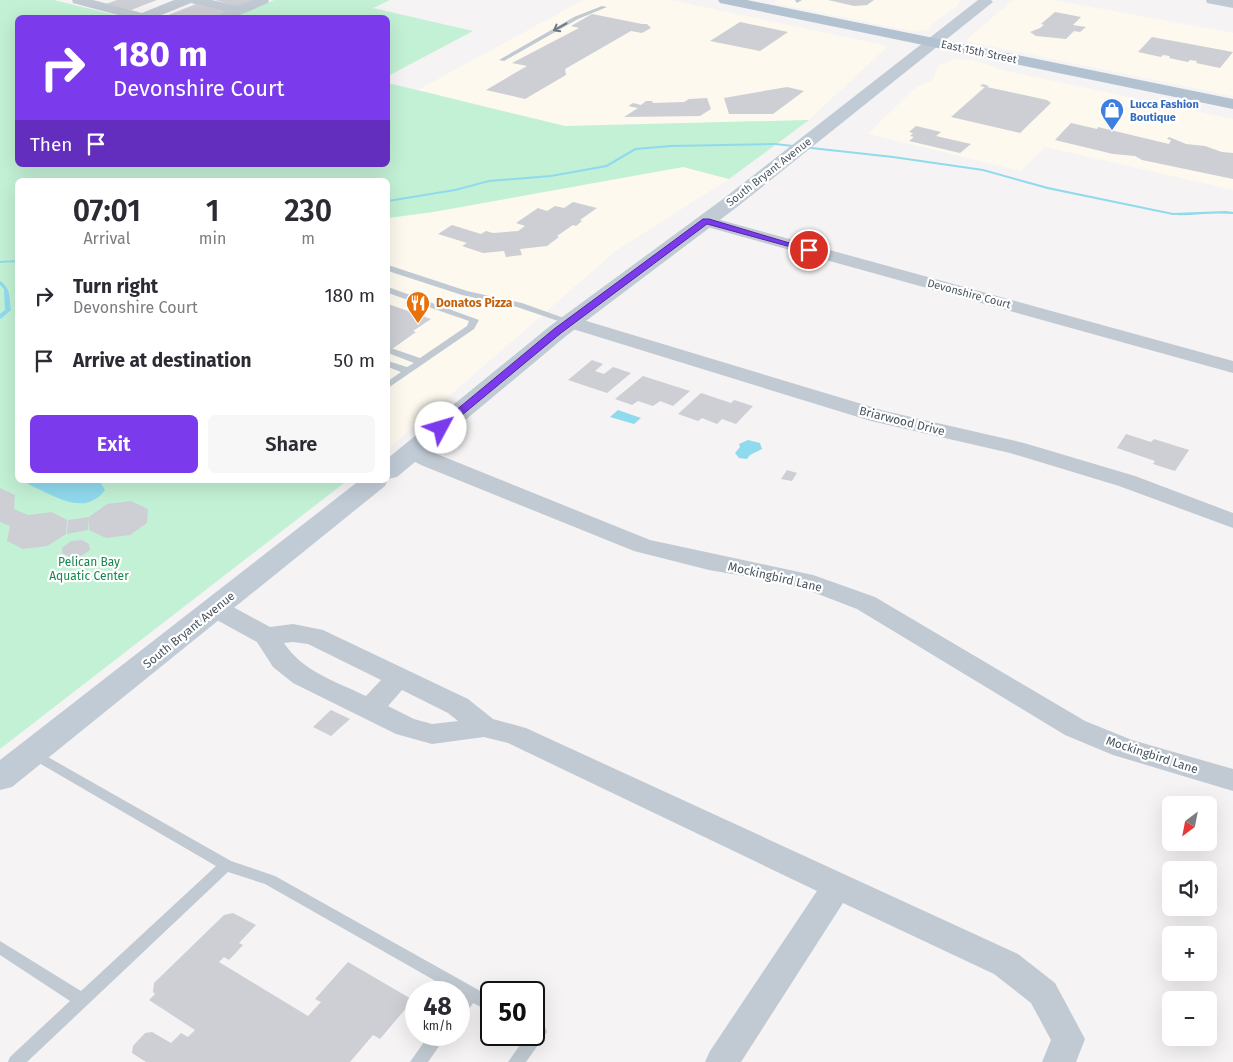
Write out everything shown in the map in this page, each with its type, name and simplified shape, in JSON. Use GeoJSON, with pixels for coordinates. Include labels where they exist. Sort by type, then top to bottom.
{"type":"FeatureCollection","features":[{"type":"Feature","properties":{"kind":"main road","name":"East 15th Street"},"geometry":{"type":"LineString","coordinates":[[724,0],[1233,104]]}},
{"type":"Feature","properties":{"kind":"main road","name":"South Bryant Avenue"},"geometry":{"type":"LineString","coordinates":[[390,469],[570,322],[706,221],[985,2]]}},
{"type":"Feature","properties":{"kind":"main road","name":"South Bryant Avenue"},"geometry":{"type":"LineString","coordinates":[[0,778],[372,483]]}},
{"type":"Feature","properties":{"kind":"street"},"geometry":{"type":"LineString","coordinates":[[78,0],[135,15]]}},
{"type":"Feature","properties":{"kind":"street"},"geometry":{"type":"LineString","coordinates":[[148,15],[186,0]]}},
{"type":"Feature","properties":{"kind":"street"},"geometry":{"type":"LineString","coordinates":[[195,0],[238,10]]}},
{"type":"Feature","properties":{"kind":"street"},"geometry":{"type":"LineString","coordinates":[[227,15],[263,0]]}},
{"type":"Feature","properties":{"kind":"street"},"geometry":{"type":"LineString","coordinates":[[1212,0],[1233,4]]}},
{"type":"Feature","properties":{"kind":"street","name":"Devonshire Court"},"geometry":{"type":"LineString","coordinates":[[706,221],[1233,367]]}},
{"type":"Feature","properties":{"kind":"street","name":"Briarwood Drive"},"geometry":{"type":"LineString","coordinates":[[570,322],[879,416],[1016,448],[1135,484],[1233,521]]}},
{"type":"Feature","properties":{"kind":"street","name":"Mockingbird Lane"},"geometry":{"type":"LineString","coordinates":[[412,451],[429,460],[643,546],[709,562],[813,583],[866,603],[1075,728],[1123,748],[1233,780]]}},
{"type":"Feature","properties":{"kind":"street"},"geometry":{"type":"LineString","coordinates":[[215,608],[266,636],[282,661],[302,676],[406,727],[432,734],[484,727],[516,735],[1006,964],[1043,993],[1068,1039],[1061,1061]]}},
{"type":"Feature","properties":{"kind":"street"},"geometry":{"type":"LineString","coordinates":[[266,636],[293,633],[314,636],[458,706],[484,727]]}},
{"type":"Feature","properties":{"kind":"street"},"geometry":{"type":"LineString","coordinates":[[369,709],[399,677]]}},
{"type":"Feature","properties":{"kind":"street"},"geometry":{"type":"LineString","coordinates":[[722,1062],[837,886]]}},
{"type":"Feature","properties":{"kind":"lane"},"geometry":{"type":"LineString","coordinates":[[502,60],[586,13],[604,7]]}},
{"type":"Feature","properties":{"kind":"lane"},"geometry":{"type":"LineString","coordinates":[[390,270],[465,293],[519,305],[570,322]]}},
{"type":"Feature","properties":{"kind":"lane"},"geometry":{"type":"LineString","coordinates":[[390,291],[474,320],[471,327],[390,384]]}},
{"type":"Feature","properties":{"kind":"lane"},"geometry":{"type":"LineString","coordinates":[[390,351],[421,362]]}},
{"type":"Feature","properties":{"kind":"lane"},"geometry":{"type":"LineString","coordinates":[[390,365],[408,371]]}},
{"type":"Feature","properties":{"kind":"lane"},"geometry":{"type":"LineString","coordinates":[[32,753],[226,865],[270,880],[480,999]]}},
{"type":"Feature","properties":{"kind":"lane"},"geometry":{"type":"LineString","coordinates":[[16,1062],[226,865]]}},
{"type":"Feature","properties":{"kind":"lane"},"geometry":{"type":"LineString","coordinates":[[0,947],[81,1000]]}},
{"type":"Feature","properties":{"kind":"lane"},"geometry":{"type":"LineString","coordinates":[[418,1062],[430,1046]]}},
{"type":"Feature","properties":{"kind":"lane"},"geometry":{"type":"LineString","coordinates":[[516,1062],[528,1046]]}},
{"type":"Feature","properties":{"kind":"shaded area"},"geometry":{"type":"Polygon","coordinates":[[[583,0],[671,0],[888,46],[809,120],[565,126],[418,90],[583,0]]]}},
{"type":"Feature","properties":{"kind":"shaded area"},"geometry":{"type":"Polygon","coordinates":[[[779,0],[960,0],[957,6],[935,22],[928,30],[911,31],[773,3],[779,0]]]}},
{"type":"Feature","properties":{"kind":"shaded area"},"geometry":{"type":"Polygon","coordinates":[[[1013,0],[1054,0],[1233,33],[1233,96],[965,41],[1013,0]]]}},
{"type":"Feature","properties":{"kind":"shaded area"},"geometry":{"type":"Polygon","coordinates":[[[955,59],[977,61],[1006,71],[1233,119],[1233,190],[1045,147],[1021,171],[868,134],[911,92],[920,85],[933,80],[938,65],[955,59]]]}},
{"type":"Feature","properties":{"kind":"shaded area"},"geometry":{"type":"Polygon","coordinates":[[[684,167],[729,179],[617,250],[390,447],[390,218],[433,212],[684,167]]]}},
{"type":"Feature","properties":{"kind":"green space","name":"Pelican Bay Aquatic Center"},"geometry":{"type":"Polygon","coordinates":[[[0,0],[54,0],[115,15],[15,15],[15,167],[390,167],[390,83],[565,126],[809,120],[729,179],[683,167],[433,212],[390,218],[390,178],[15,178],[15,483],[344,483],[0,749],[0,0]]]}},
{"type":"Feature","properties":{"kind":"green space"},"geometry":{"type":"Polygon","coordinates":[[[274,0],[390,0],[373,8],[473,31],[390,75],[390,15],[239,15],[274,0]]]}},
{"type":"Feature","properties":{"kind":"water"},"geometry":{"type":"Polygon","coordinates":[[[618,410],[641,418],[634,424],[610,417],[618,410]]]}},
{"type":"Feature","properties":{"kind":"water"},"geometry":{"type":"Polygon","coordinates":[[[748,440],[760,443],[762,449],[750,455],[747,459],[739,458],[735,453],[740,447],[739,444],[748,440]]]}},
{"type":"Feature","properties":{"kind":"water"},"geometry":{"type":"Polygon","coordinates":[[[101,483],[105,490],[97,498],[88,502],[78,503],[68,502],[28,484],[101,483]]]}},
{"type":"Feature","properties":{"kind":"building"},"geometry":{"type":"Polygon","coordinates":[[[117,0],[157,0],[131,10],[106,4],[117,0]]]}},
{"type":"Feature","properties":{"kind":"building"},"geometry":{"type":"Polygon","coordinates":[[[215,0],[255,0],[239,7],[215,0]]]}},
{"type":"Feature","properties":{"kind":"building"},"geometry":{"type":"Polygon","coordinates":[[[828,0],[874,0],[867,5],[854,6],[828,0]]]}},
{"type":"Feature","properties":{"kind":"building"},"geometry":{"type":"Polygon","coordinates":[[[196,4],[227,11],[218,15],[168,15],[196,4]]]}},
{"type":"Feature","properties":{"kind":"building"},"geometry":{"type":"Polygon","coordinates":[[[1055,12],[1081,17],[1073,25],[1086,27],[1080,32],[1074,31],[1066,39],[1036,36],[1030,32],[1044,25],[1041,24],[1055,12]]]}},
{"type":"Feature","properties":{"kind":"building"},"geometry":{"type":"Polygon","coordinates":[[[592,14],[647,24],[651,28],[642,33],[631,31],[565,69],[566,75],[525,99],[486,90],[527,66],[512,63],[579,28],[571,26],[592,14]]]}},
{"type":"Feature","properties":{"kind":"building"},"geometry":{"type":"Polygon","coordinates":[[[740,22],[788,32],[760,51],[710,41],[740,22]]]}},
{"type":"Feature","properties":{"kind":"building"},"geometry":{"type":"Polygon","coordinates":[[[1152,37],[1233,52],[1220,68],[1196,63],[1197,61],[1190,60],[1188,62],[1169,58],[1170,56],[1163,55],[1161,57],[1138,52],[1152,37]]]}},
{"type":"Feature","properties":{"kind":"building"},"geometry":{"type":"Polygon","coordinates":[[[983,84],[989,86],[987,87],[1047,100],[1051,103],[1020,133],[951,117],[985,87],[980,86],[983,84]]]}},
{"type":"Feature","properties":{"kind":"building"},"geometry":{"type":"Polygon","coordinates":[[[787,87],[804,91],[773,114],[729,114],[724,98],[787,87]]]}},
{"type":"Feature","properties":{"kind":"building"},"geometry":{"type":"Polygon","coordinates":[[[707,98],[711,109],[700,116],[624,117],[638,108],[628,106],[633,103],[641,105],[646,101],[652,101],[653,103],[684,102],[689,99],[707,98]]]}},
{"type":"Feature","properties":{"kind":"building"},"geometry":{"type":"Polygon","coordinates":[[[1071,123],[1097,129],[1098,127],[1169,144],[1171,140],[1167,139],[1169,137],[1186,144],[1205,146],[1222,152],[1233,153],[1233,179],[1055,140],[1071,123]]]}},
{"type":"Feature","properties":{"kind":"building"},"geometry":{"type":"Polygon","coordinates":[[[916,126],[941,132],[936,136],[971,144],[960,153],[909,141],[914,137],[910,136],[913,133],[909,132],[916,126]]]}},
{"type":"Feature","properties":{"kind":"building"},"geometry":{"type":"Polygon","coordinates":[[[573,202],[597,208],[580,220],[582,221],[576,226],[573,225],[557,236],[559,237],[547,246],[520,249],[522,255],[506,257],[504,251],[483,253],[462,246],[467,243],[438,234],[452,225],[481,234],[486,231],[493,233],[518,231],[525,226],[516,223],[538,208],[547,211],[555,206],[564,208],[573,202]]]}},
{"type":"Feature","properties":{"kind":"building"},"geometry":{"type":"Polygon","coordinates":[[[390,305],[431,319],[413,331],[416,332],[392,349],[390,348],[390,305]]]}},
{"type":"Feature","properties":{"kind":"building"},"geometry":{"type":"Polygon","coordinates":[[[592,360],[603,364],[595,371],[604,374],[613,367],[631,373],[607,393],[568,380],[592,360]]]}},
{"type":"Feature","properties":{"kind":"building"},"geometry":{"type":"Polygon","coordinates":[[[643,376],[690,391],[673,406],[660,401],[653,406],[638,401],[632,405],[615,399],[643,376]]]}},
{"type":"Feature","properties":{"kind":"building"},"geometry":{"type":"Polygon","coordinates":[[[701,393],[731,403],[734,400],[753,406],[736,424],[722,419],[717,424],[702,418],[698,421],[678,414],[701,393]]]}},
{"type":"Feature","properties":{"kind":"building"},"geometry":{"type":"Polygon","coordinates":[[[1126,434],[1151,442],[1154,439],[1189,450],[1175,471],[1153,464],[1155,461],[1117,448],[1126,434]]]}},
{"type":"Feature","properties":{"kind":"building"},"geometry":{"type":"Polygon","coordinates":[[[787,470],[797,473],[792,481],[781,479],[787,470]]]}},
{"type":"Feature","properties":{"kind":"building"},"geometry":{"type":"Polygon","coordinates":[[[0,488],[15,495],[14,509],[28,515],[52,512],[67,520],[66,534],[47,546],[23,549],[7,541],[10,526],[0,522],[0,488]]]}},
{"type":"Feature","properties":{"kind":"building"},"geometry":{"type":"Polygon","coordinates":[[[131,501],[148,509],[147,523],[130,535],[106,538],[89,530],[89,517],[107,504],[131,501]]]}},
{"type":"Feature","properties":{"kind":"building"},"geometry":{"type":"Polygon","coordinates":[[[89,517],[88,530],[67,534],[68,520],[89,517]]]}},
{"type":"Feature","properties":{"kind":"building"},"geometry":{"type":"Polygon","coordinates":[[[82,540],[89,544],[90,550],[81,556],[70,557],[62,553],[62,548],[71,541],[82,540]]]}},
{"type":"Feature","properties":{"kind":"building"},"geometry":{"type":"Polygon","coordinates":[[[331,710],[350,719],[331,736],[313,727],[331,710]]]}},
{"type":"Feature","properties":{"kind":"building"},"geometry":{"type":"Polygon","coordinates":[[[233,913],[256,925],[239,943],[243,945],[229,960],[224,957],[219,962],[308,1016],[321,1002],[315,999],[348,962],[405,995],[405,1009],[380,1039],[373,1035],[350,1062],[146,1062],[132,1053],[133,1046],[145,1033],[152,1032],[171,1043],[181,1033],[188,1037],[195,1030],[149,1000],[155,994],[153,992],[154,983],[224,915],[233,913]]]}},
{"type":"Feature","properties":{"kind":"waterway"},"geometry":{"type":"LineString","coordinates":[[390,201],[455,190],[489,181],[551,176],[607,166],[635,149],[671,146],[775,144],[893,157],[983,170],[1047,188],[1173,214],[1233,213]]}},
{"type":"Feature","properties":{"kind":"waterway"},"geometry":{"type":"LineString","coordinates":[[0,262],[15,261]]}},
{"type":"Feature","properties":{"kind":"waterway"},"geometry":{"type":"LineString","coordinates":[[0,282],[6,289],[8,310],[0,317]]}},
{"type":"Feature","properties":{"kind":"place","name":"Lucca Fashion Boutique"},"geometry":{"type":"Point","coordinates":[1112,131]}},
{"type":"Feature","properties":{"kind":"place","name":"Donatos Pizza"},"geometry":{"type":"Point","coordinates":[418,324]}},
{"type":"Feature","properties":{"kind":"route"},"geometry":{"type":"LineString","coordinates":[[441,428],[558,331],[706,221],[809,250]]}}]}
